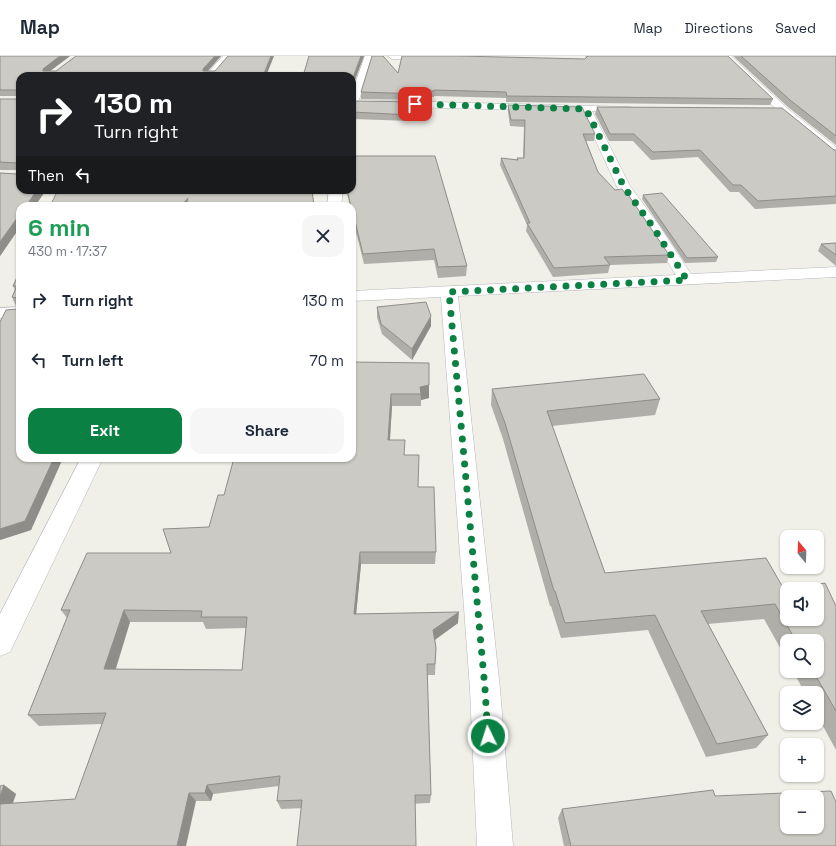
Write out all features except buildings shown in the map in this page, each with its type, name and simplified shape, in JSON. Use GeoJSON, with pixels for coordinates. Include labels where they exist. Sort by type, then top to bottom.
{"type":"FeatureCollection","features":[{"type":"Feature","properties":{"kind":"street"},"geometry":{"type":"LineString","coordinates":[[214,72],[228,56]]}},
{"type":"Feature","properties":{"kind":"street"},"geometry":{"type":"LineString","coordinates":[[356,93],[369,56]]}},
{"type":"Feature","properties":{"kind":"street"},"geometry":{"type":"LineString","coordinates":[[392,56],[440,57]]}},
{"type":"Feature","properties":{"kind":"street"},"geometry":{"type":"LineString","coordinates":[[726,56],[783,110],[834,151]]}},
{"type":"Feature","properties":{"kind":"street"},"geometry":{"type":"LineString","coordinates":[[356,104],[641,109]]}},
{"type":"Feature","properties":{"kind":"street"},"geometry":{"type":"LineString","coordinates":[[586,109],[624,187],[653,227],[687,280]]}},
{"type":"Feature","properties":{"kind":"street"},"geometry":{"type":"LineString","coordinates":[[767,110],[783,110]]}},
{"type":"Feature","properties":{"kind":"street"},"geometry":{"type":"LineString","coordinates":[[356,296],[836,272]]}},
{"type":"Feature","properties":{"kind":"street"},"geometry":{"type":"LineString","coordinates":[[449,292],[485,689],[495,846]]}},
{"type":"Feature","properties":{"kind":"street"},"geometry":{"type":"LineString","coordinates":[[0,313],[16,312]]}},
{"type":"Feature","properties":{"kind":"street"},"geometry":{"type":"LineString","coordinates":[[0,643],[90,462]]}},
{"type":"Feature","properties":{"kind":"route"},"geometry":{"type":"LineString","coordinates":[[415,104],[586,109],[624,187],[653,227],[687,280],[449,292],[488,736]]}}]}
